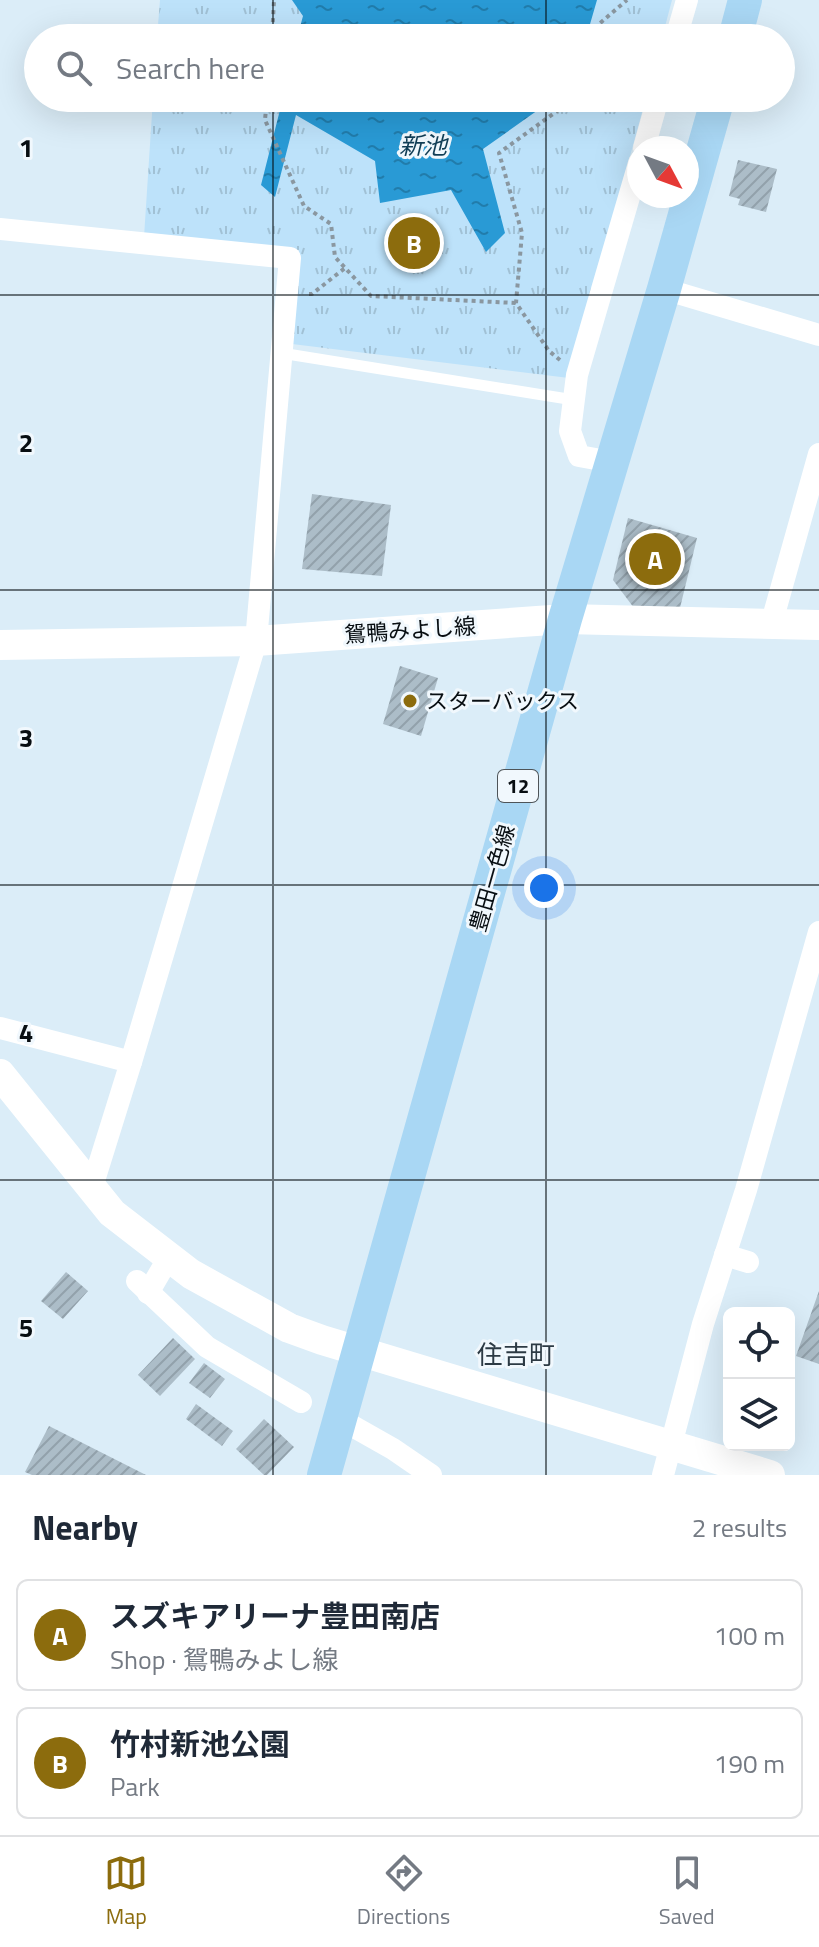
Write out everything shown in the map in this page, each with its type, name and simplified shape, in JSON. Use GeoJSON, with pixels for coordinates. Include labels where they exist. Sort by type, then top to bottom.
{"type":"FeatureCollection","features":[{"type":"Feature","properties":{"kind":"main road"},"geometry":{"type":"LineString","coordinates":[[739,24],[745,0]]}},
{"type":"Feature","properties":{"kind":"main road","name":"豊田一色線"},"geometry":{"type":"LineString","coordinates":[[324,1475],[565,619],[714,112]]}},
{"type":"Feature","properties":{"kind":"street"},"geometry":{"type":"LineString","coordinates":[[680,24],[687,0]]}},
{"type":"Feature","properties":{"kind":"street"},"geometry":{"type":"LineString","coordinates":[[647,136],[654,112]]}},
{"type":"Feature","properties":{"kind":"street"},"geometry":{"type":"LineString","coordinates":[[612,462],[579,456],[570,431],[577,375],[627,204]]}},
{"type":"Feature","properties":{"kind":"street"},"geometry":{"type":"LineString","coordinates":[[0,229],[290,258],[256,641],[92,1187]]}},
{"type":"Feature","properties":{"kind":"street"},"geometry":{"type":"LineString","coordinates":[[664,289],[819,335]]}},
{"type":"Feature","properties":{"kind":"street"},"geometry":{"type":"LineString","coordinates":[[771,625],[819,454]]}},
{"type":"Feature","properties":{"kind":"street","name":"鴛鴨みよし線"},"geometry":{"type":"LineString","coordinates":[[0,645],[256,641],[565,619],[819,625]]}},
{"type":"Feature","properties":{"kind":"street"},"geometry":{"type":"LineString","coordinates":[[667,1461],[703,1324],[819,932]]}},
{"type":"Feature","properties":{"kind":"street"},"geometry":{"type":"LineString","coordinates":[[0,1028],[131,1062]]}},
{"type":"Feature","properties":{"kind":"street"},"geometry":{"type":"LineString","coordinates":[[0,1074],[112,1213],[169,1257],[229,1297],[289,1328],[667,1461],[770,1475]]}},
{"type":"Feature","properties":{"kind":"street"},"geometry":{"type":"LineString","coordinates":[[725,1255],[748,1262]]}},
{"type":"Feature","properties":{"kind":"street"},"geometry":{"type":"LineString","coordinates":[[169,1257],[143,1287],[207,1347],[301,1402]]}},
{"type":"Feature","properties":{"kind":"street"},"geometry":{"type":"LineString","coordinates":[[340,1419],[431,1475]]}},
{"type":"Feature","properties":{"kind":"lane"},"geometry":{"type":"LineString","coordinates":[[281,353],[574,400]]}},
{"type":"Feature","properties":{"kind":"path"},"geometry":{"type":"LineString","coordinates":[[273,24],[274,0]]}},
{"type":"Feature","properties":{"kind":"path"},"geometry":{"type":"LineString","coordinates":[[599,24],[627,0]]}},
{"type":"Feature","properties":{"kind":"path"},"geometry":{"type":"LineString","coordinates":[[266,112],[265,120],[304,206],[331,224],[335,257],[371,296],[516,303]]}},
{"type":"Feature","properties":{"kind":"path"},"geometry":{"type":"LineString","coordinates":[[556,112],[499,153],[522,233],[516,303],[549,351],[577,375]]}},
{"type":"Feature","properties":{"kind":"path"},"geometry":{"type":"LineString","coordinates":[[301,292],[312,294],[345,268]]}},
{"type":"Feature","properties":{"kind":"green space"},"geometry":{"type":"Polygon","coordinates":[[[160,0],[672,0],[666,24],[158,24],[160,0]]]}},
{"type":"Feature","properties":{"kind":"green space"},"geometry":{"type":"Polygon","coordinates":[[[152,112],[642,112],[636,136],[627,136],[627,167],[569,378],[292,344],[299,250],[144,237],[152,112]]]}},
{"type":"Feature","properties":{"kind":"water"},"geometry":{"type":"Polygon","coordinates":[[[292,0],[597,0],[590,24],[301,24],[303,16],[292,0]]]}},
{"type":"Feature","properties":{"kind":"water","name":"新池"},"geometry":{"type":"Polygon","coordinates":[[[279,112],[535,112],[483,149],[505,233],[486,252],[451,190],[380,203],[375,161],[296,115],[275,197],[261,185],[279,112]]]}},
{"type":"Feature","properties":{"kind":"building"},"geometry":{"type":"Polygon","coordinates":[[[738,160],[777,169],[766,212],[738,205],[740,199],[729,196],[738,160]]]}},
{"type":"Feature","properties":{"kind":"building"},"geometry":{"type":"Polygon","coordinates":[[[312,494],[391,505],[382,576],[302,569],[312,494]]]}},
{"type":"Feature","properties":{"kind":"building"},"geometry":{"type":"Polygon","coordinates":[[[628,518],[697,538],[679,612],[634,608],[613,580],[628,518]]]}},
{"type":"Feature","properties":{"kind":"building","name":"スターバックス"},"geometry":{"type":"Polygon","coordinates":[[[400,666],[438,678],[421,736],[383,724],[400,666]]]}},
{"type":"Feature","properties":{"kind":"building"},"geometry":{"type":"Polygon","coordinates":[[[66,1272],[88,1291],[63,1319],[41,1301],[66,1272]]]}},
{"type":"Feature","properties":{"kind":"building"},"geometry":{"type":"Polygon","coordinates":[[[819,1291],[819,1364],[796,1356],[819,1291]]]}},
{"type":"Feature","properties":{"kind":"building"},"geometry":{"type":"Polygon","coordinates":[[[173,1338],[195,1359],[160,1396],[138,1375],[173,1338]]]}},
{"type":"Feature","properties":{"kind":"building"},"geometry":{"type":"Polygon","coordinates":[[[204,1363],[225,1379],[210,1398],[189,1383],[204,1363]]]}},
{"type":"Feature","properties":{"kind":"building"},"geometry":{"type":"Polygon","coordinates":[[[196,1404],[233,1431],[222,1446],[186,1419],[196,1404]]]}},
{"type":"Feature","properties":{"kind":"building"},"geometry":{"type":"Polygon","coordinates":[[[264,1419],[294,1447],[267,1475],[236,1449],[264,1419]]]}},
{"type":"Feature","properties":{"kind":"building"},"geometry":{"type":"Polygon","coordinates":[[[49,1426],[146,1475],[32,1475],[25,1472],[49,1426]]]}},
{"type":"Feature","properties":{"kind":"place","name":"竹村新池公園"},"geometry":{"type":"Point","coordinates":[414,243]}},
{"type":"Feature","properties":{"kind":"place","name":"スズキアリーナ豊田南店"},"geometry":{"type":"Point","coordinates":[655,559]}},
{"type":"Feature","properties":{"kind":"place","name":"スターバックス"},"geometry":{"type":"Point","coordinates":[410,701]}},
{"type":"Feature","properties":{"kind":"district","name":"住吉町"},"geometry":{"type":"Point","coordinates":[516,1355]}}]}
